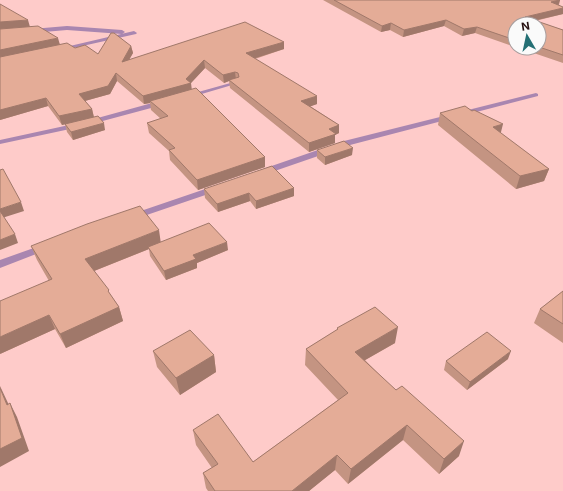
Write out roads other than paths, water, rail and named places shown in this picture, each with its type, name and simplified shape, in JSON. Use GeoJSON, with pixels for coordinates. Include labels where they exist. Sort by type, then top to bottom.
{"type":"FeatureCollection","features":[{"type":"Feature","properties":{"kind":"street"},"geometry":{"type":"LineString","coordinates":[[22,31],[67,28],[134,33],[57,50]]}},
{"type":"Feature","properties":{"kind":"street"},"geometry":{"type":"LineString","coordinates":[[183,97],[236,83]]}},
{"type":"Feature","properties":{"kind":"street"},"geometry":{"type":"LineString","coordinates":[[251,176],[348,143],[536,95]]}},
{"type":"Feature","properties":{"kind":"street"},"geometry":{"type":"LineString","coordinates":[[0,142],[84,124],[168,101]]}},
{"type":"Feature","properties":{"kind":"street"},"geometry":{"type":"LineString","coordinates":[[125,220],[229,184]]}},
{"type":"Feature","properties":{"kind":"street"},"geometry":{"type":"LineString","coordinates":[[0,264],[52,245]]}}]}
